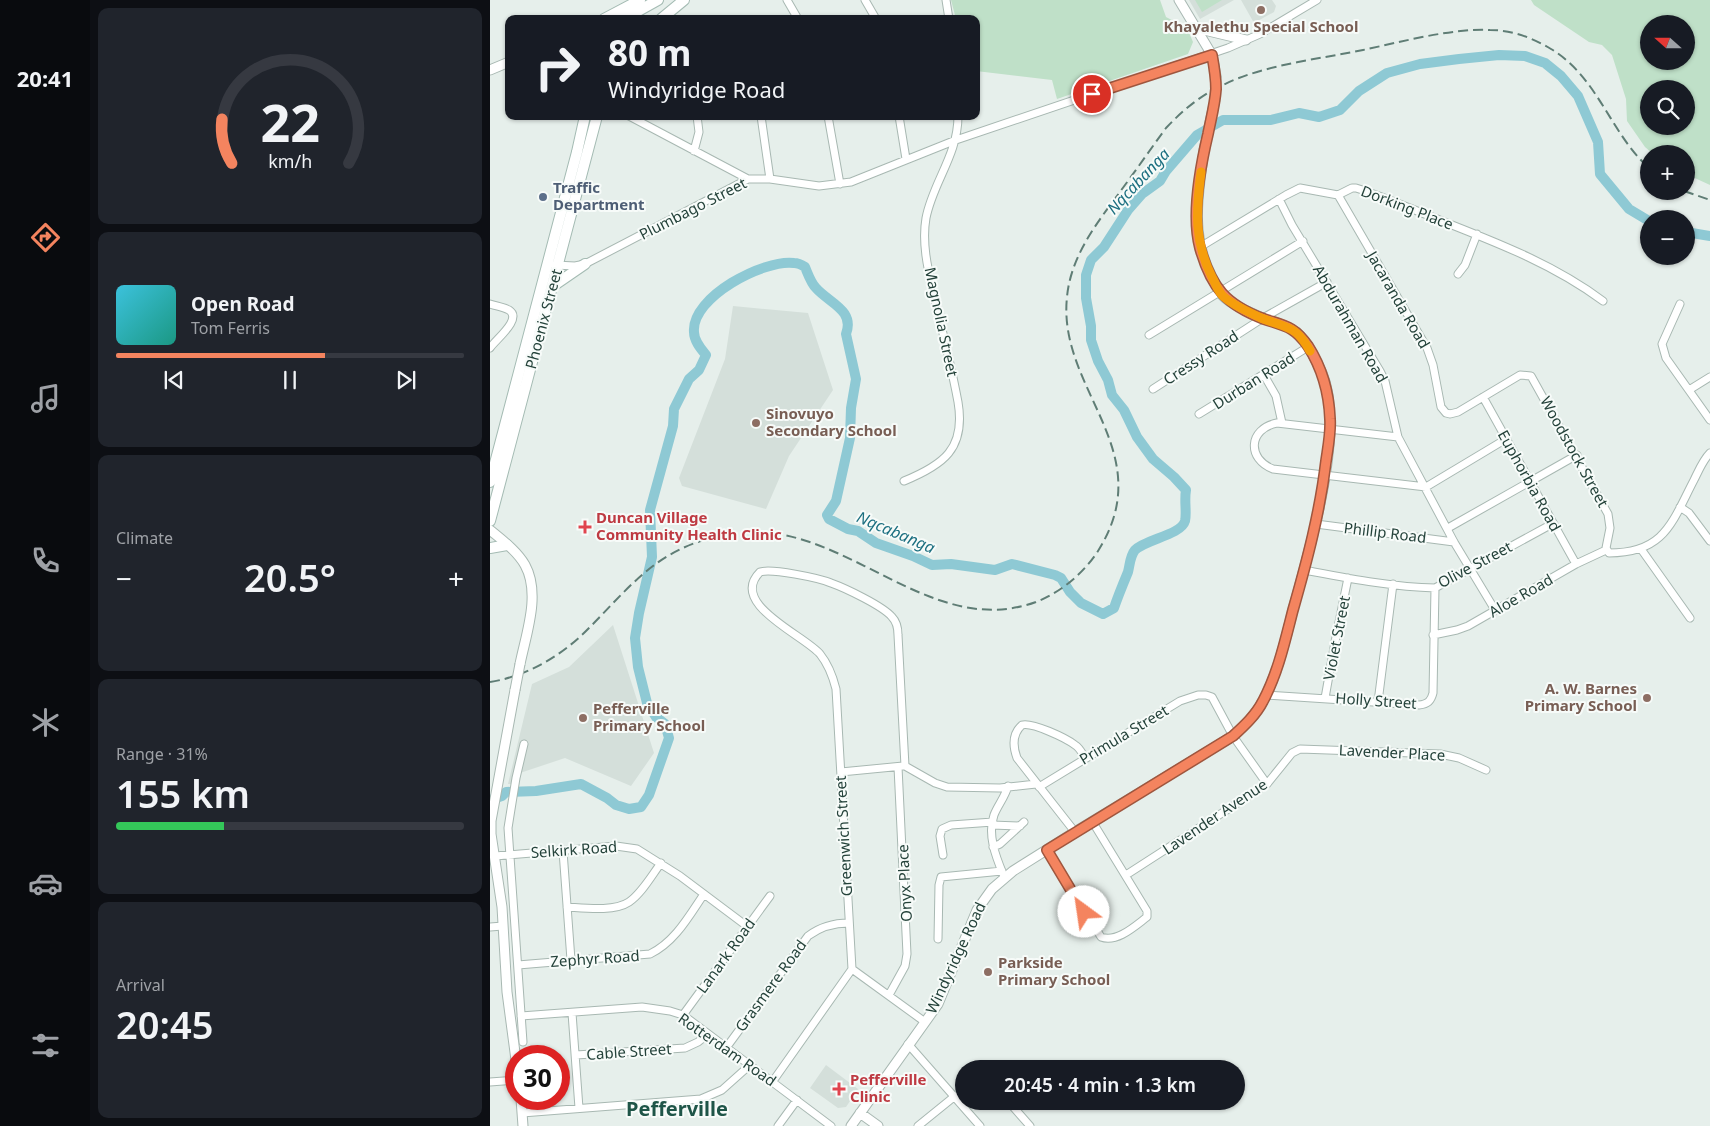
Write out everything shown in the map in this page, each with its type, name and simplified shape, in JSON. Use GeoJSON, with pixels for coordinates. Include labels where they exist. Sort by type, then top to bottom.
{"type":"FeatureCollection","features":[{"type":"Feature","properties":{"kind":"main road"},"geometry":{"type":"LineString","coordinates":[[622,15],[642,0]]}},
{"type":"Feature","properties":{"kind":"main road"},"geometry":{"type":"LineString","coordinates":[[612,15],[642,0]]}},
{"type":"Feature","properties":{"kind":"main road"},"geometry":{"type":"LineString","coordinates":[[624,15],[658,0]]}},
{"type":"Feature","properties":{"kind":"main road"},"geometry":{"type":"LineString","coordinates":[[666,15],[684,0]]}},
{"type":"Feature","properties":{"kind":"main road","name":"Phoenix Street"},"geometry":{"type":"LineString","coordinates":[[490,482],[584,120]]}},
{"type":"Feature","properties":{"kind":"main road","name":"Phoenix Street"},"geometry":{"type":"LineString","coordinates":[[490,521],[596,120]]}},
{"type":"Feature","properties":{"kind":"main road"},"geometry":{"type":"LineString","coordinates":[[553,286],[585,264]]}},
{"type":"Feature","properties":{"kind":"main road"},"geometry":{"type":"LineString","coordinates":[[490,548],[507,544]]}},
{"type":"Feature","properties":{"kind":"street"},"geometry":{"type":"LineString","coordinates":[[787,0],[796,15]]}},
{"type":"Feature","properties":{"kind":"street"},"geometry":{"type":"LineString","coordinates":[[865,0],[874,15]]}},
{"type":"Feature","properties":{"kind":"street"},"geometry":{"type":"LineString","coordinates":[[946,0],[949,15]]}},
{"type":"Feature","properties":{"kind":"street","name":"Windyridge Road"},"geometry":{"type":"LineString","coordinates":[[851,1126],[943,994],[977,910],[1003,874],[1047,850],[1233,736],[1256,712],[1266,695],[1278,666],[1316,524],[1330,429],[1326,384],[1308,347],[1297,332],[1263,318],[1225,298],[1219,291],[1206,266],[1200,248],[1197,207],[1204,150],[1215,100],[1216,76],[1212,55],[1178,0]]}},
{"type":"Feature","properties":{"kind":"street","name":"Plumbago Street"},"geometry":{"type":"LineString","coordinates":[[547,264],[574,266],[585,264],[748,179],[770,179],[819,186],[840,184],[859,179],[956,140],[1212,55],[1260,34],[1317,0]]}},
{"type":"Feature","properties":{"kind":"street"},"geometry":{"type":"LineString","coordinates":[[1196,28],[1246,40]]}},
{"type":"Feature","properties":{"kind":"street"},"geometry":{"type":"LineString","coordinates":[[490,70],[505,64]]}},
{"type":"Feature","properties":{"kind":"street"},"geometry":{"type":"LineString","coordinates":[[636,120],[748,179]]}},
{"type":"Feature","properties":{"kind":"street"},"geometry":{"type":"LineString","coordinates":[[694,151],[699,132],[698,120]]}},
{"type":"Feature","properties":{"kind":"street"},"geometry":{"type":"LineString","coordinates":[[762,120],[770,179]]}},
{"type":"Feature","properties":{"kind":"street"},"geometry":{"type":"LineString","coordinates":[[829,120],[840,184]]}},
{"type":"Feature","properties":{"kind":"street"},"geometry":{"type":"LineString","coordinates":[[900,120],[906,159]]}},
{"type":"Feature","properties":{"kind":"street","name":"Magnolia Street"},"geometry":{"type":"LineString","coordinates":[[904,481],[940,463],[952,448],[959,432],[960,412],[930,278],[924,232],[929,206],[956,140],[958,120]]}},
{"type":"Feature","properties":{"kind":"street"},"geometry":{"type":"LineString","coordinates":[[1200,248],[1278,199],[1300,188],[1338,195]]}},
{"type":"Feature","properties":{"kind":"street","name":"Dorking Place"},"geometry":{"type":"LineString","coordinates":[[1338,195],[1356,188],[1477,234],[1508,247],[1563,276],[1587,289],[1603,301]]}},
{"type":"Feature","properties":{"kind":"street","name":"Jacaranda Road"},"geometry":{"type":"LineString","coordinates":[[1338,195],[1427,348],[1433,365],[1438,400],[1444,411],[1450,414],[1458,412],[1483,397]]}},
{"type":"Feature","properties":{"kind":"street","name":"Abdurahman Road"},"geometry":{"type":"LineString","coordinates":[[1278,199],[1380,371],[1398,437],[1454,542],[1495,610]]}},
{"type":"Feature","properties":{"kind":"street"},"geometry":{"type":"LineString","coordinates":[[1458,274],[1465,265],[1477,234]]}},
{"type":"Feature","properties":{"kind":"street"},"geometry":{"type":"LineString","coordinates":[[1150,335],[1303,241]]}},
{"type":"Feature","properties":{"kind":"street","name":"Cressy Road"},"geometry":{"type":"LineString","coordinates":[[1153,389],[1263,318],[1326,282]]}},
{"type":"Feature","properties":{"kind":"street"},"geometry":{"type":"LineString","coordinates":[[490,304],[508,310],[513,318],[510,325],[490,348]]}},
{"type":"Feature","properties":{"kind":"street"},"geometry":{"type":"LineString","coordinates":[[1680,304],[1662,344],[1666,358],[1710,418]]}},
{"type":"Feature","properties":{"kind":"street","name":"Durban Road"},"geometry":{"type":"LineString","coordinates":[[1199,414],[1308,347]]}},
{"type":"Feature","properties":{"kind":"street"},"geometry":{"type":"LineString","coordinates":[[1264,375],[1276,396],[1282,423]]}},
{"type":"Feature","properties":{"kind":"street","name":"Woodstock Street"},"geometry":{"type":"LineString","coordinates":[[1483,397],[1520,375],[1531,376],[1577,455],[1608,514],[1610,528],[1607,552]]}},
{"type":"Feature","properties":{"kind":"street"},"geometry":{"type":"LineString","coordinates":[[1689,390],[1710,377]]}},
{"type":"Feature","properties":{"kind":"street","name":"Euphorbia Road"},"geometry":{"type":"LineString","coordinates":[[1483,397],[1552,524],[1576,564]]}},
{"type":"Feature","properties":{"kind":"street"},"geometry":{"type":"LineString","coordinates":[[1398,437],[1282,423],[1269,425],[1258,434],[1255,449],[1259,459],[1266,467],[1274,469],[1426,487],[1506,439]]}},
{"type":"Feature","properties":{"kind":"street"},"geometry":{"type":"LineString","coordinates":[[1690,618],[1641,549],[1666,531],[1710,452]]}},
{"type":"Feature","properties":{"kind":"street"},"geometry":{"type":"LineString","coordinates":[[1448,528],[1577,455]]}},
{"type":"Feature","properties":{"kind":"street"},"geometry":{"type":"LineString","coordinates":[[1680,507],[1689,513],[1710,542]]}},
{"type":"Feature","properties":{"kind":"street","name":"Phillip Road"},"geometry":{"type":"LineString","coordinates":[[1316,524],[1454,542]]}},
{"type":"Feature","properties":{"kind":"street","name":"Olive Street"},"geometry":{"type":"LineString","coordinates":[[1304,570],[1348,578],[1435,588],[1552,524]]}},
{"type":"Feature","properties":{"kind":"street"},"geometry":{"type":"LineString","coordinates":[[490,530],[507,544],[526,567],[531,585],[531,605],[497,783],[491,834],[495,856],[494,881],[503,926],[507,992],[514,1045]]}},
{"type":"Feature","properties":{"kind":"street","name":"Aloe Road"},"geometry":{"type":"LineString","coordinates":[[1433,635],[1458,630],[1576,564],[1607,552],[1641,549]]}},
{"type":"Feature","properties":{"kind":"street","name":"Onyx Place"},"geometry":{"type":"LineString","coordinates":[[756,600],[752,591],[753,581],[760,572],[772,570],[830,582],[882,609],[893,618],[898,627],[903,705],[902,766],[907,954],[905,966],[889,995]]}},
{"type":"Feature","properties":{"kind":"street","name":"Violet Street"},"geometry":{"type":"LineString","coordinates":[[1325,698],[1348,578]]}},
{"type":"Feature","properties":{"kind":"street"},"geometry":{"type":"LineString","coordinates":[[1378,702],[1393,584]]}},
{"type":"Feature","properties":{"kind":"street","name":"Holly Street"},"geometry":{"type":"LineString","coordinates":[[1266,695],[1419,705],[1430,701],[1433,693],[1435,588]]}},
{"type":"Feature","properties":{"kind":"street","name":"Greenwich Street"},"geometry":{"type":"LineString","coordinates":[[756,600],[765,613],[819,654],[834,680],[838,702],[852,970]]}},
{"type":"Feature","properties":{"kind":"street","name":"Primula Street"},"geometry":{"type":"LineString","coordinates":[[1038,785],[1180,701],[1198,695],[1212,697],[1233,736]]}},
{"type":"Feature","properties":{"kind":"street"},"geometry":{"type":"LineString","coordinates":[[1075,832],[1021,766],[1015,752],[1015,736],[1022,725],[1030,724],[1064,738],[1075,745],[1085,758]]}},
{"type":"Feature","properties":{"kind":"street"},"geometry":{"type":"LineString","coordinates":[[1233,736],[1267,784]]}},
{"type":"Feature","properties":{"kind":"street"},"geometry":{"type":"LineString","coordinates":[[523,1042],[508,828],[524,744]]}},
{"type":"Feature","properties":{"kind":"street","name":"Lavender Place"},"geometry":{"type":"LineString","coordinates":[[1296,750],[1305,748],[1440,754],[1459,758],[1486,770]]}},
{"type":"Feature","properties":{"kind":"street","name":"Lavender Avenue"},"geometry":{"type":"LineString","coordinates":[[1126,875],[1267,784],[1296,750]]}},
{"type":"Feature","properties":{"kind":"street"},"geometry":{"type":"LineString","coordinates":[[841,772],[902,766],[947,787],[1038,785]]}},
{"type":"Feature","properties":{"kind":"street"},"geometry":{"type":"LineString","coordinates":[[938,939],[939,882],[941,877],[1003,874],[994,847],[992,823],[995,813],[1005,797],[1008,786]]}},
{"type":"Feature","properties":{"kind":"street"},"geometry":{"type":"LineString","coordinates":[[1047,850],[1100,936],[1110,939],[1117,937],[1147,917],[1147,912],[1092,821]]}},
{"type":"Feature","properties":{"kind":"street"},"geometry":{"type":"LineString","coordinates":[[943,855],[940,836],[942,829],[951,826],[992,823],[1022,824],[994,847]]}},
{"type":"Feature","properties":{"kind":"street","name":"Selkirk Road"},"geometry":{"type":"LineString","coordinates":[[495,856],[623,846],[637,850],[661,863],[748,926]]}},
{"type":"Feature","properties":{"kind":"street"},"geometry":{"type":"LineString","coordinates":[[563,851],[571,960]]}},
{"type":"Feature","properties":{"kind":"street"},"geometry":{"type":"LineString","coordinates":[[567,907],[613,907],[622,905],[635,897],[661,863]]}},
{"type":"Feature","properties":{"kind":"street","name":"Zephyr Road"},"geometry":{"type":"LineString","coordinates":[[518,964],[642,956],[657,950],[674,936],[704,894]]}},
{"type":"Feature","properties":{"kind":"street","name":"Lanark Road"},"geometry":{"type":"LineString","coordinates":[[683,1015],[770,896]]}},
{"type":"Feature","properties":{"kind":"street","name":"Grasmere Road"},"geometry":{"type":"LineString","coordinates":[[726,1048],[808,936],[818,929],[833,924],[849,924]]}},
{"type":"Feature","properties":{"kind":"street"},"geometry":{"type":"LineString","coordinates":[[490,927],[503,926]]}},
{"type":"Feature","properties":{"kind":"street"},"geometry":{"type":"LineString","coordinates":[[773,1081],[852,970],[925,1022]]}},
{"type":"Feature","properties":{"kind":"street","name":"Rotterdam Road"},"geometry":{"type":"LineString","coordinates":[[521,1016],[642,1008],[670,1011],[683,1015],[832,1126]]}},
{"type":"Feature","properties":{"kind":"street"},"geometry":{"type":"LineString","coordinates":[[572,1013],[579,1108]]}},
{"type":"Feature","properties":{"kind":"street","name":"Cable Street"},"geometry":{"type":"LineString","coordinates":[[576,1055],[678,1049],[691,1045],[708,1034]]}},
{"type":"Feature","properties":{"kind":"street"},"geometry":{"type":"LineString","coordinates":[[908,1044],[955,1096],[918,1126]]}},
{"type":"Feature","properties":{"kind":"street"},"geometry":{"type":"LineString","coordinates":[[522,1113],[701,1099],[722,1090],[750,1066]]}},
{"type":"Feature","properties":{"kind":"street"},"geometry":{"type":"LineString","coordinates":[[490,1082],[505,1081]]}},
{"type":"Feature","properties":{"kind":"street"},"geometry":{"type":"LineString","coordinates":[[778,1126],[797,1100]]}},
{"type":"Feature","properties":{"kind":"street"},"geometry":{"type":"LineString","coordinates":[[522,1110],[523,1126]]}},
{"type":"Feature","properties":{"kind":"street"},"geometry":{"type":"LineString","coordinates":[[967,1110],[980,1126]]}},
{"type":"Feature","properties":{"kind":"street"},"geometry":{"type":"LineString","coordinates":[[1016,1110],[1030,1126]]}},
{"type":"Feature","properties":{"kind":"street"},"geometry":{"type":"LineString","coordinates":[[860,1113],[878,1126]]}},
{"type":"Feature","properties":{"kind":"shaded area","name":"Khayalethu Special School"},"geometry":{"type":"Polygon","coordinates":[[[1189,0],[1234,0],[1200,19],[1189,0]]]}},
{"type":"Feature","properties":{"kind":"shaded area","name":"Khayalethu Special School"},"geometry":{"type":"Polygon","coordinates":[[[1241,0],[1272,0],[1276,6],[1274,12],[1254,23],[1241,0]]]}},
{"type":"Feature","properties":{"kind":"shaded area","name":"Sinovuyo Secondary School"},"geometry":{"type":"Polygon","coordinates":[[[733,306],[808,313],[833,390],[789,456],[766,509],[682,486],[679,478],[725,359],[733,306]]]}},
{"type":"Feature","properties":{"kind":"shaded area","name":"Pefferville Primary School"},"geometry":{"type":"Polygon","coordinates":[[[613,625],[654,753],[631,786],[565,758],[520,773],[515,784],[508,784],[532,684],[569,667],[613,625]]]}},
{"type":"Feature","properties":{"kind":"shaded area"},"geometry":{"type":"Polygon","coordinates":[[[826,1065],[858,1089],[846,1107],[838,1108],[810,1088],[826,1065]]]}},
{"type":"Feature","properties":{"kind":"green space"},"geometry":{"type":"Polygon","coordinates":[[[951,0],[1160,0],[1166,17],[1187,28],[1193,42],[1188,54],[1057,99],[1052,80],[980,71],[980,15],[955,15],[951,0]]]}},
{"type":"Feature","properties":{"kind":"green space"},"geometry":{"type":"Polygon","coordinates":[[[1195,0],[1222,0],[1202,12],[1195,0]]]}},
{"type":"Feature","properties":{"kind":"green space"},"geometry":{"type":"Polygon","coordinates":[[[1531,0],[1710,0],[1710,185],[1695,178],[1695,145],[1644,145],[1627,121],[1626,99],[1612,55],[1602,45],[1589,42],[1534,5],[1531,0]]]}},
{"type":"Feature","properties":{"kind":"waterway","name":"Nqcabanga"},"geometry":{"type":"LineString","coordinates":[[490,800],[502,796],[506,792],[536,791],[581,784],[616,805],[629,809],[641,807],[649,795],[669,738],[665,724],[656,717],[647,703],[638,667],[635,638],[652,557],[650,510],[673,426],[674,409],[689,379],[699,370],[706,355],[695,339],[696,319],[704,306],[716,294],[748,274],[781,263],[801,265],[805,267],[814,286],[839,308],[847,319],[846,334],[856,379],[851,408],[850,438],[836,501],[827,515],[829,519],[848,529],[858,531],[876,543],[932,565],[951,564],[995,570],[1012,564],[1055,575],[1061,578],[1070,592],[1081,603],[1103,614],[1114,608],[1128,572],[1133,552],[1140,546],[1182,526],[1186,518],[1186,490],[1153,459],[1137,437],[1124,410],[1112,395],[1108,380],[1098,361],[1091,340],[1091,326],[1086,298],[1086,275],[1091,260],[1104,247],[1128,210],[1142,194],[1160,181],[1166,171],[1197,135],[1223,120],[1271,120],[1299,113],[1319,117],[1340,110],[1359,91],[1387,73],[1420,64],[1499,55],[1525,56],[1545,63],[1561,76],[1578,96],[1598,142],[1600,174],[1629,209],[1640,216]]}},
{"type":"Feature","properties":{"kind":"waterway","name":"Nqcabanga"},"geometry":{"type":"LineString","coordinates":[[1695,234],[1710,236]]}},
{"type":"Feature","properties":{"kind":"railway"},"geometry":{"type":"LineString","coordinates":[[490,682],[518,675],[557,655],[580,637],[622,594],[657,563],[690,545],[727,534],[768,533],[808,541],[920,593],[957,605],[996,610],[1036,602],[1063,588],[1086,567],[1098,551],[1114,515],[1118,482],[1113,451],[1076,362],[1068,331],[1067,297],[1074,266],[1088,237],[1166,128],[1207,93],[1223,85],[1256,72],[1426,36],[1459,31],[1506,31],[1522,35],[1551,49],[1581,74],[1624,139],[1640,158]]}},
{"type":"Feature","properties":{"kind":"railway"},"geometry":{"type":"LineString","coordinates":[[1695,195],[1710,200]]}},
{"type":"Feature","properties":{"kind":"slow traffic"},"geometry":{"type":"LineString","coordinates":[[1201,172],[1197,207],[1200,248],[1206,266],[1219,291],[1225,298],[1246,311],[1297,332],[1310,351]]}},
{"type":"Feature","properties":{"kind":"place","name":"Khayalethu Special School"},"geometry":{"type":"Point","coordinates":[1261,10]}},
{"type":"Feature","properties":{"kind":"place","name":"Traffic Department"},"geometry":{"type":"Point","coordinates":[543,197]}},
{"type":"Feature","properties":{"kind":"place","name":"Sinovuyo Secondary School"},"geometry":{"type":"Point","coordinates":[756,423]}},
{"type":"Feature","properties":{"kind":"place","name":"Duncan Village Community Health Clinic"},"geometry":{"type":"Point","coordinates":[585,527]}},
{"type":"Feature","properties":{"kind":"place","name":"A. W. Barnes Primary School"},"geometry":{"type":"Point","coordinates":[1647,698]}},
{"type":"Feature","properties":{"kind":"place","name":"Pefferville Primary School"},"geometry":{"type":"Point","coordinates":[583,718]}},
{"type":"Feature","properties":{"kind":"place","name":"Parkside Primary School"},"geometry":{"type":"Point","coordinates":[988,972]}},
{"type":"Feature","properties":{"kind":"place","name":"Pefferville Clinic"},"geometry":{"type":"Point","coordinates":[839,1089]}},
{"type":"Feature","properties":{"kind":"district","name":"Pefferville"},"geometry":{"type":"Point","coordinates":[677,1109]}},
{"type":"Feature","properties":{"kind":"route"},"geometry":{"type":"LineString","coordinates":[[1084,912],[1047,850],[1233,736],[1246,724],[1264,700],[1278,666],[1316,524],[1330,429],[1326,384],[1316,361],[1302,338],[1292,329],[1246,311],[1225,298],[1219,291],[1206,266],[1200,248],[1197,207],[1204,150],[1216,90],[1216,76],[1212,55],[1092,94]]}}]}
